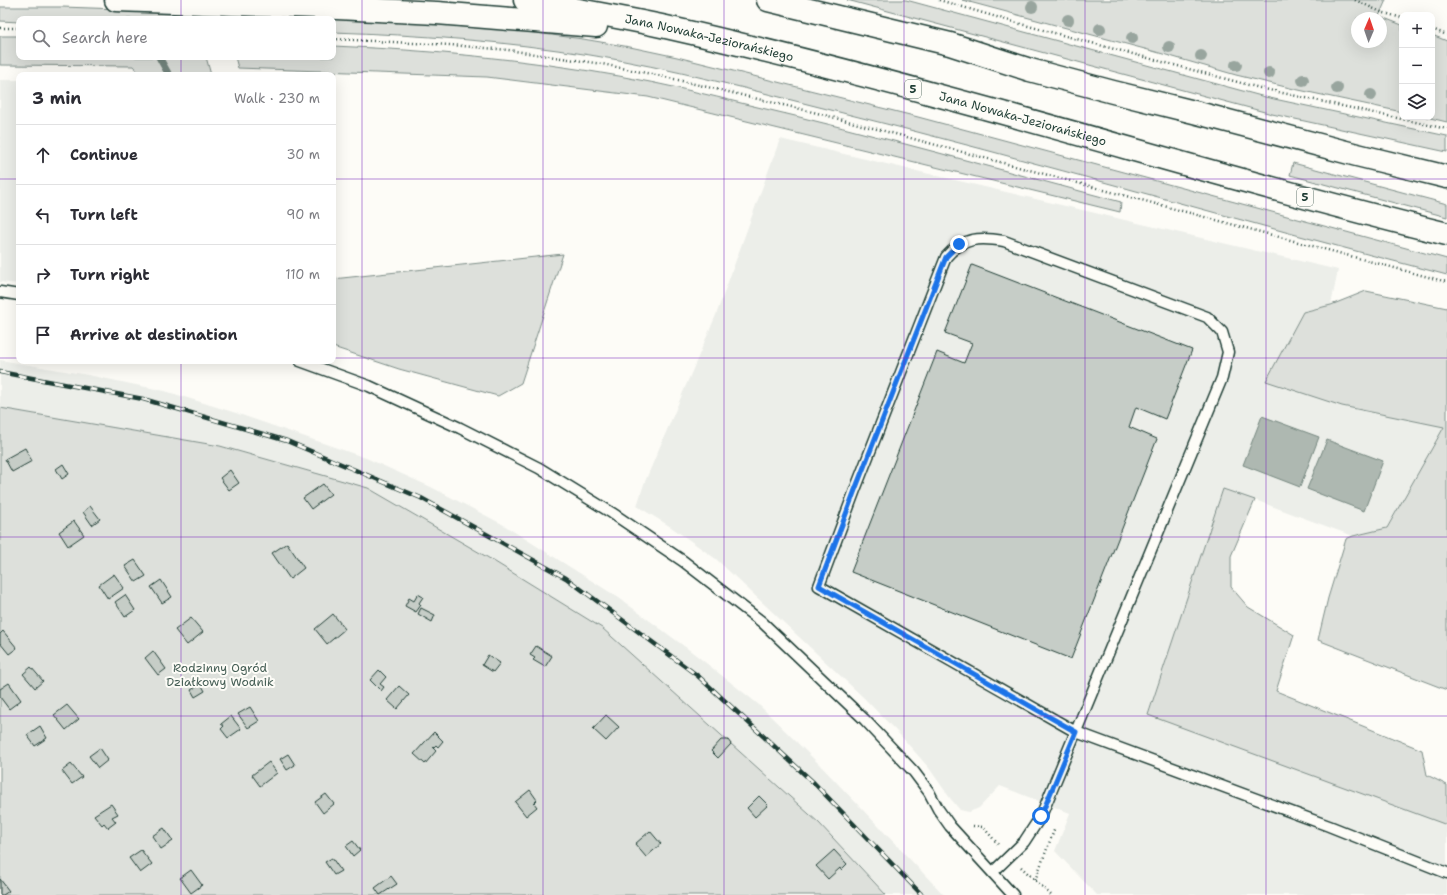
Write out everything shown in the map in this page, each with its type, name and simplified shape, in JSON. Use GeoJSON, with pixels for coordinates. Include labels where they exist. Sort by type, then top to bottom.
{"type":"FeatureCollection","features":[{"type":"Feature","properties":{"kind":"main road"},"geometry":{"type":"LineString","coordinates":[[116,0],[437,13],[588,26],[660,26]]}},
{"type":"Feature","properties":{"kind":"main road","name":"Jana Nowaka-Jeziorańskiego"},"geometry":{"type":"LineString","coordinates":[[525,0],[660,26],[747,46],[945,97],[1171,161],[1447,234]]}},
{"type":"Feature","properties":{"kind":"main road"},"geometry":{"type":"LineString","coordinates":[[768,0],[950,44],[1030,70],[1112,92],[1447,177]]}},
{"type":"Feature","properties":{"kind":"lane"},"geometry":{"type":"LineString","coordinates":[[993,872],[1024,842],[1041,816],[1076,732],[1222,378],[1228,352],[1222,332],[1207,317],[1004,242],[979,239],[959,244],[946,257],[857,483],[819,586],[1076,732],[1329,826],[1447,873]]}},
{"type":"Feature","properties":{"kind":"lane"},"geometry":{"type":"LineString","coordinates":[[0,292],[16,294]]}},
{"type":"Feature","properties":{"kind":"lane"},"geometry":{"type":"LineString","coordinates":[[308,364],[369,386],[460,428],[539,468],[612,513],[683,561],[762,622],[865,720],[914,772],[929,792],[938,809],[950,826],[1013,895]]}},
{"type":"Feature","properties":{"kind":"path"},"geometry":{"type":"LineString","coordinates":[[939,0],[1018,23],[1260,88],[1447,129]]}},
{"type":"Feature","properties":{"kind":"path"},"geometry":{"type":"LineString","coordinates":[[1355,0],[1381,12],[1399,17]]}},
{"type":"Feature","properties":{"kind":"path"},"geometry":{"type":"LineString","coordinates":[[0,28],[16,28]]}},
{"type":"Feature","properties":{"kind":"path"},"geometry":{"type":"LineString","coordinates":[[1435,31],[1447,35]]}},
{"type":"Feature","properties":{"kind":"path"},"geometry":{"type":"LineString","coordinates":[[336,39],[451,45],[508,50],[602,64],[661,76],[818,113],[1447,282]]}},
{"type":"Feature","properties":{"kind":"path"},"geometry":{"type":"LineString","coordinates":[[1035,880],[1057,824]]}},
{"type":"Feature","properties":{"kind":"shaded area"},"geometry":{"type":"Polygon","coordinates":[[[0,80],[16,80],[16,284],[0,282],[0,80]]]}},
{"type":"Feature","properties":{"kind":"shaded area"},"geometry":{"type":"Polygon","coordinates":[[[780,139],[1338,270],[1331,305],[1303,312],[1342,406],[1445,427],[1387,528],[1353,536],[1223,489],[1148,714],[1444,823],[1447,825],[1447,895],[1097,895],[1055,851],[1070,813],[1000,786],[979,808],[969,812],[960,810],[929,768],[900,735],[864,698],[716,559],[671,527],[637,506],[644,484],[716,315],[780,139]]]}},
{"type":"Feature","properties":{"kind":"shaded area"},"geometry":{"type":"Polygon","coordinates":[[[0,360],[16,363],[16,364],[88,375],[165,391],[236,413],[366,458],[431,487],[502,524],[619,598],[692,652],[758,704],[819,764],[944,895],[886,895],[819,823],[602,628],[487,557],[368,488],[220,446],[0,408],[0,360]]]}},
{"type":"Feature","properties":{"kind":"shaded area"},"geometry":{"type":"Polygon","coordinates":[[[1262,416],[1319,437],[1300,487],[1243,465],[1262,416]]]}},
{"type":"Feature","properties":{"kind":"shaded area"},"geometry":{"type":"Polygon","coordinates":[[[1327,440],[1383,461],[1364,511],[1307,489],[1327,440]]]}},
{"type":"Feature","properties":{"kind":"green space"},"geometry":{"type":"Polygon","coordinates":[[[847,0],[906,0],[1265,97],[1447,136],[1447,152],[1272,114],[847,0]]]}},
{"type":"Feature","properties":{"kind":"green space"},"geometry":{"type":"Polygon","coordinates":[[[962,0],[1386,0],[1381,12],[1351,12],[1351,48],[1387,48],[1387,19],[1399,24],[1399,111],[1236,75],[962,0]]]}},
{"type":"Feature","properties":{"kind":"green space"},"geometry":{"type":"Polygon","coordinates":[[[0,7],[62,7],[322,16],[16,16],[16,22],[0,21],[0,7]]]}},
{"type":"Feature","properties":{"kind":"green space"},"geometry":{"type":"Polygon","coordinates":[[[336,16],[472,25],[583,39],[677,57],[918,117],[1447,259],[1447,275],[908,130],[651,66],[558,50],[494,42],[336,32],[336,16]]]}},
{"type":"Feature","properties":{"kind":"green space"},"geometry":{"type":"Polygon","coordinates":[[[0,36],[16,36],[16,60],[207,60],[210,72],[138,72],[133,66],[0,65],[0,36]]]}},
{"type":"Feature","properties":{"kind":"green space"},"geometry":{"type":"Polygon","coordinates":[[[1435,36],[1447,41],[1447,122],[1435,119],[1435,36]]]}},
{"type":"Feature","properties":{"kind":"green space"},"geometry":{"type":"Polygon","coordinates":[[[336,46],[476,56],[583,70],[619,76],[717,97],[935,152],[1121,202],[1120,212],[648,97],[487,77],[238,68],[236,60],[336,60],[336,46]]]}},
{"type":"Feature","properties":{"kind":"green space"},"geometry":{"type":"Polygon","coordinates":[[[1293,163],[1447,204],[1447,217],[1290,175],[1293,163]]]}},
{"type":"Feature","properties":{"kind":"green space"},"geometry":{"type":"Polygon","coordinates":[[[563,254],[521,383],[498,396],[399,369],[336,348],[336,279],[563,254]]]}},
{"type":"Feature","properties":{"kind":"green space"},"geometry":{"type":"Polygon","coordinates":[[[1366,291],[1447,308],[1447,690],[1318,640],[1328,598],[1346,539],[1387,528],[1444,427],[1342,406],[1266,381],[1303,312],[1331,305],[1366,291]]]}},
{"type":"Feature","properties":{"kind":"green space","name":"Rodzinny Ogród Działkowy Wodnik"},"geometry":{"type":"Polygon","coordinates":[[[0,408],[220,446],[368,488],[487,557],[602,628],[819,823],[886,895],[0,895],[0,408]]]}},
{"type":"Feature","properties":{"kind":"green space"},"geometry":{"type":"Polygon","coordinates":[[[1223,489],[1255,500],[1231,556],[1231,587],[1248,607],[1294,635],[1276,691],[1422,750],[1427,775],[1447,785],[1447,825],[1148,715],[1223,489]]]}},
{"type":"Feature","properties":{"kind":"building"},"geometry":{"type":"Polygon","coordinates":[[[972,265],[1192,350],[1165,419],[1136,407],[1129,427],[1157,439],[1071,659],[851,572],[937,352],[964,363],[972,343],[945,333],[972,265]]]}},
{"type":"Feature","properties":{"kind":"building"},"geometry":{"type":"Polygon","coordinates":[[[25,448],[32,461],[12,472],[5,459],[25,448]]]}},
{"type":"Feature","properties":{"kind":"building"},"geometry":{"type":"Polygon","coordinates":[[[63,464],[69,474],[62,479],[56,469],[63,464]]]}},
{"type":"Feature","properties":{"kind":"building"},"geometry":{"type":"Polygon","coordinates":[[[230,470],[239,483],[229,490],[220,478],[230,470]]]}},
{"type":"Feature","properties":{"kind":"building"},"geometry":{"type":"Polygon","coordinates":[[[323,484],[331,494],[311,509],[303,498],[323,484]]]}},
{"type":"Feature","properties":{"kind":"building"},"geometry":{"type":"Polygon","coordinates":[[[90,506],[100,519],[92,525],[83,512],[90,506]]]}},
{"type":"Feature","properties":{"kind":"building"},"geometry":{"type":"Polygon","coordinates":[[[74,521],[84,535],[68,546],[59,532],[74,521]]]}},
{"type":"Feature","properties":{"kind":"building"},"geometry":{"type":"Polygon","coordinates":[[[287,543],[304,568],[290,579],[272,553],[287,543]]]}},
{"type":"Feature","properties":{"kind":"building"},"geometry":{"type":"Polygon","coordinates":[[[135,560],[146,576],[136,582],[125,566],[135,560]]]}},
{"type":"Feature","properties":{"kind":"building"},"geometry":{"type":"Polygon","coordinates":[[[114,574],[124,588],[108,599],[99,585],[114,574]]]}},
{"type":"Feature","properties":{"kind":"building"},"geometry":{"type":"Polygon","coordinates":[[[161,580],[172,597],[162,603],[151,587],[161,580]]]}},
{"type":"Feature","properties":{"kind":"building"},"geometry":{"type":"Polygon","coordinates":[[[418,594],[423,597],[419,603],[421,605],[416,612],[405,606],[409,598],[414,601],[418,594]]]}},
{"type":"Feature","properties":{"kind":"building"},"geometry":{"type":"Polygon","coordinates":[[[125,595],[135,610],[125,617],[115,602],[125,595]]]}},
{"type":"Feature","properties":{"kind":"building"},"geometry":{"type":"Polygon","coordinates":[[[421,608],[435,615],[432,622],[418,614],[421,608]]]}},
{"type":"Feature","properties":{"kind":"building"},"geometry":{"type":"Polygon","coordinates":[[[333,614],[345,629],[327,644],[315,629],[333,614]]]}},
{"type":"Feature","properties":{"kind":"building"},"geometry":{"type":"Polygon","coordinates":[[[191,618],[203,632],[187,645],[175,630],[191,618]]]}},
{"type":"Feature","properties":{"kind":"building"},"geometry":{"type":"Polygon","coordinates":[[[3,631],[17,648],[9,654],[0,643],[0,634],[3,631]]]}},
{"type":"Feature","properties":{"kind":"building"},"geometry":{"type":"Polygon","coordinates":[[[536,646],[552,656],[545,667],[533,660],[535,658],[530,655],[536,646]]]}},
{"type":"Feature","properties":{"kind":"building"},"geometry":{"type":"Polygon","coordinates":[[[153,651],[166,669],[158,675],[145,658],[153,651]]]}},
{"type":"Feature","properties":{"kind":"building"},"geometry":{"type":"Polygon","coordinates":[[[488,655],[500,663],[493,672],[482,665],[488,655]]]}},
{"type":"Feature","properties":{"kind":"building"},"geometry":{"type":"Polygon","coordinates":[[[31,667],[43,681],[35,688],[23,674],[31,667]]]}},
{"type":"Feature","properties":{"kind":"building"},"geometry":{"type":"Polygon","coordinates":[[[379,670],[386,677],[380,684],[384,687],[381,691],[370,680],[379,670]]]}},
{"type":"Feature","properties":{"kind":"building"},"geometry":{"type":"Polygon","coordinates":[[[9,683],[21,700],[9,709],[0,697],[0,689],[9,683]]]}},
{"type":"Feature","properties":{"kind":"building"},"geometry":{"type":"Polygon","coordinates":[[[201,684],[205,691],[195,697],[191,690],[201,684]]]}},
{"type":"Feature","properties":{"kind":"building"},"geometry":{"type":"Polygon","coordinates":[[[399,686],[409,695],[397,709],[387,700],[399,686]]]}},
{"type":"Feature","properties":{"kind":"building"},"geometry":{"type":"Polygon","coordinates":[[[67,705],[79,719],[66,730],[54,715],[67,705]]]}},
{"type":"Feature","properties":{"kind":"building"},"geometry":{"type":"Polygon","coordinates":[[[250,707],[259,721],[248,728],[238,714],[250,707]]]}},
{"type":"Feature","properties":{"kind":"building"},"geometry":{"type":"Polygon","coordinates":[[[606,715],[619,727],[606,741],[593,729],[606,715]]]}},
{"type":"Feature","properties":{"kind":"building"},"geometry":{"type":"Polygon","coordinates":[[[231,716],[241,729],[228,738],[221,729],[224,726],[221,724],[231,716]]]}},
{"type":"Feature","properties":{"kind":"building"},"geometry":{"type":"Polygon","coordinates":[[[40,726],[47,738],[35,746],[27,735],[40,726]]]}},
{"type":"Feature","properties":{"kind":"building"},"geometry":{"type":"Polygon","coordinates":[[[434,732],[443,741],[438,747],[436,745],[433,748],[436,751],[425,764],[414,754],[434,732]]]}},
{"type":"Feature","properties":{"kind":"building"},"geometry":{"type":"Polygon","coordinates":[[[721,740],[728,740],[731,744],[718,758],[711,751],[721,740]]]}},
{"type":"Feature","properties":{"kind":"building"},"geometry":{"type":"Polygon","coordinates":[[[100,748],[108,760],[98,768],[89,756],[100,748]]]}},
{"type":"Feature","properties":{"kind":"building"},"geometry":{"type":"Polygon","coordinates":[[[288,754],[295,765],[287,770],[280,759],[288,754]]]}},
{"type":"Feature","properties":{"kind":"building"},"geometry":{"type":"Polygon","coordinates":[[[269,762],[277,773],[260,786],[252,775],[269,762]]]}},
{"type":"Feature","properties":{"kind":"building"},"geometry":{"type":"Polygon","coordinates":[[[71,764],[82,777],[72,784],[62,771],[71,764]]]}},
{"type":"Feature","properties":{"kind":"building"},"geometry":{"type":"Polygon","coordinates":[[[530,790],[537,800],[534,803],[537,807],[526,816],[515,802],[530,790]]]}},
{"type":"Feature","properties":{"kind":"building"},"geometry":{"type":"Polygon","coordinates":[[[326,794],[334,804],[323,813],[315,802],[326,794]]]}},
{"type":"Feature","properties":{"kind":"building"},"geometry":{"type":"Polygon","coordinates":[[[759,796],[768,805],[755,817],[747,808],[759,796]]]}},
{"type":"Feature","properties":{"kind":"building"},"geometry":{"type":"Polygon","coordinates":[[[111,804],[118,814],[112,817],[116,822],[108,828],[104,823],[102,825],[94,815],[111,804]]]}},
{"type":"Feature","properties":{"kind":"building"},"geometry":{"type":"Polygon","coordinates":[[[164,828],[173,841],[161,849],[152,836],[164,828]]]}},
{"type":"Feature","properties":{"kind":"building"},"geometry":{"type":"Polygon","coordinates":[[[650,831],[661,844],[646,857],[635,844],[650,831]]]}},
{"type":"Feature","properties":{"kind":"building"},"geometry":{"type":"Polygon","coordinates":[[[353,841],[360,850],[353,856],[346,846],[353,841]]]}},
{"type":"Feature","properties":{"kind":"building"},"geometry":{"type":"Polygon","coordinates":[[[141,850],[152,864],[140,873],[129,858],[141,850]]]}},
{"type":"Feature","properties":{"kind":"building"},"geometry":{"type":"Polygon","coordinates":[[[834,850],[847,864],[828,879],[816,866],[834,850]]]}},
{"type":"Feature","properties":{"kind":"building"},"geometry":{"type":"Polygon","coordinates":[[[332,858],[341,871],[334,875],[325,862],[332,858]]]}},
{"type":"Feature","properties":{"kind":"building"},"geometry":{"type":"Polygon","coordinates":[[[191,870],[202,885],[191,893],[180,878],[191,870]]]}},
{"type":"Feature","properties":{"kind":"building"},"geometry":{"type":"Polygon","coordinates":[[[391,876],[397,884],[380,895],[375,888],[391,876]]]}},
{"type":"Feature","properties":{"kind":"building"},"geometry":{"type":"Polygon","coordinates":[[[0,879],[9,891],[3,895],[0,895],[0,879]]]}},
{"type":"Feature","properties":{"kind":"waterway"},"geometry":{"type":"LineString","coordinates":[[161,60],[167,72]]}},
{"type":"Feature","properties":{"kind":"railway"},"geometry":{"type":"LineString","coordinates":[[0,372],[143,399],[287,441],[421,498],[566,578],[698,676],[814,783],[922,895]]}},
{"type":"Feature","properties":{"kind":"route"},"geometry":{"type":"LineString","coordinates":[[959,244],[946,257],[819,586],[1076,732],[1041,816]]}}]}
